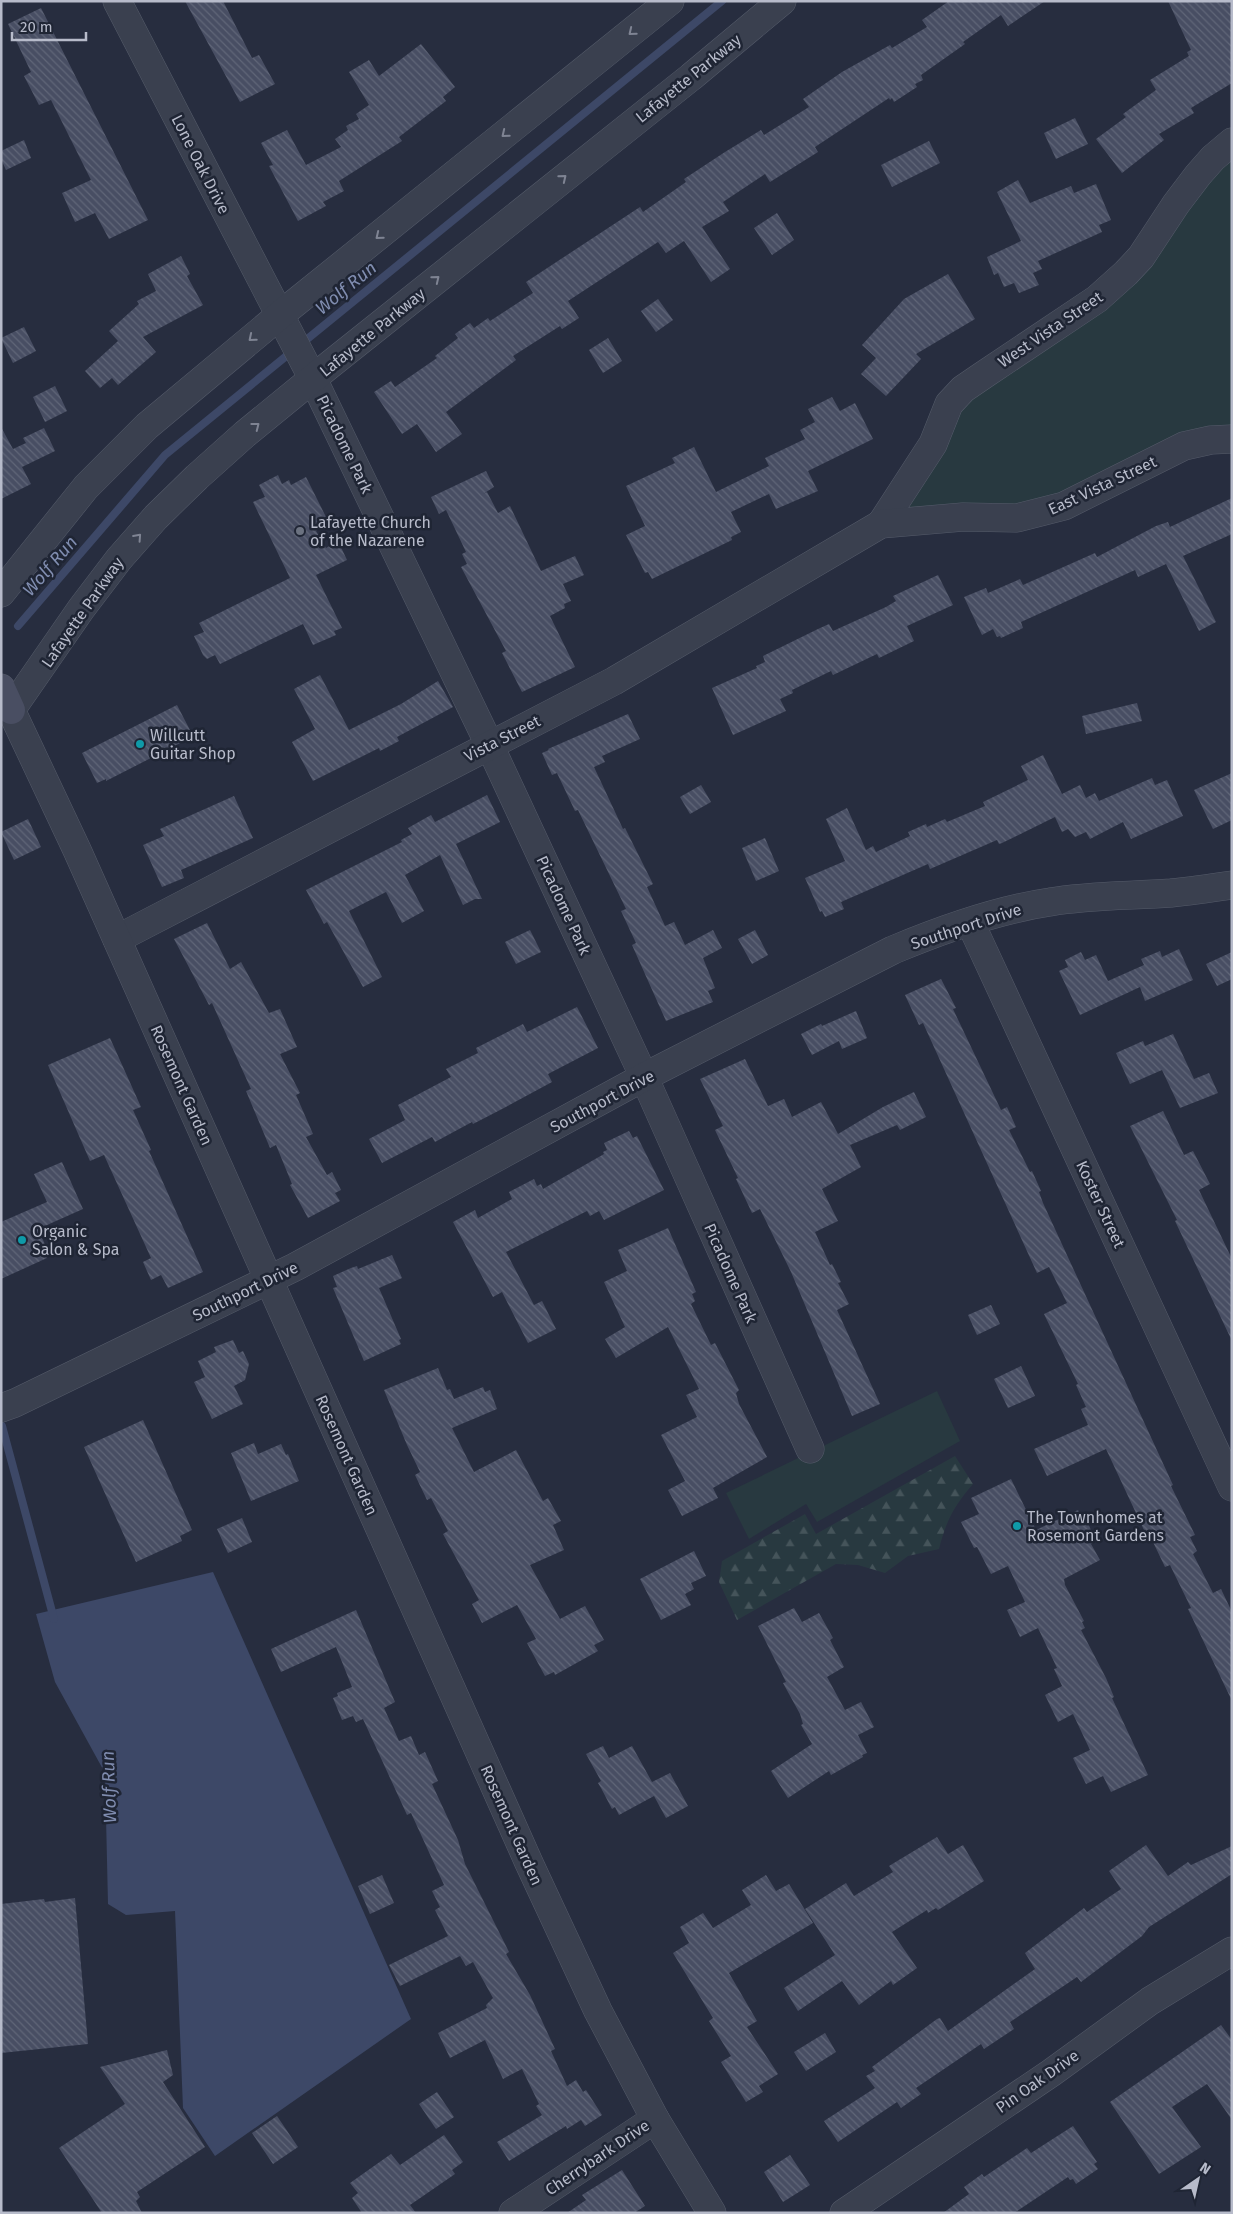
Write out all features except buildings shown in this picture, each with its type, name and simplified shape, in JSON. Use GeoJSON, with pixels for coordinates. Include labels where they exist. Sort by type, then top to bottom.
{"type":"FeatureCollection","features":[{"type":"Feature","properties":{"kind":"street","name":"Lone Oak Drive"},"geometry":{"type":"LineString","coordinates":[[117,1],[310,372]]}},
{"type":"Feature","properties":{"kind":"street"},"geometry":{"type":"LineString","coordinates":[[1,593],[86,487],[147,426],[283,321],[670,1]]}},
{"type":"Feature","properties":{"kind":"street","name":"Lafayette Parkway"},"geometry":{"type":"LineString","coordinates":[[4,702],[113,566],[156,517],[310,372],[691,77],[782,1]]}},
{"type":"Feature","properties":{"kind":"street","name":"West Vista Street"},"geometry":{"type":"LineString","coordinates":[[881,524],[933,444],[948,404],[985,374],[1097,299],[1126,273],[1141,257],[1176,204],[1198,175],[1213,158],[1232,142]]}},
{"type":"Feature","properties":{"kind":"street","name":"Picadome Park"},"geometry":{"type":"LineString","coordinates":[[310,372],[489,744],[644,1077],[810,1449]]}},
{"type":"Feature","properties":{"kind":"street","name":"East Vista Street"},"geometry":{"type":"LineString","coordinates":[[881,524],[963,517],[1017,518],[1048,511],[1064,506],[1184,446],[1211,440],[1232,439]]}},
{"type":"Feature","properties":{"kind":"street","name":"Vista Street"},"geometry":{"type":"LineString","coordinates":[[117,939],[489,744],[622,677],[881,524]]}},
{"type":"Feature","properties":{"kind":"street","name":"Rosemont Garden"},"geometry":{"type":"LineString","coordinates":[[4,702],[117,939],[529,1863],[598,2011],[655,2119],[712,2213]]}},
{"type":"Feature","properties":{"kind":"street","name":"Southport Drive"},"geometry":{"type":"LineString","coordinates":[[1,1408],[15,1403],[268,1280],[644,1077],[894,950],[934,933],[1018,908],[1050,902],[1088,897],[1172,893],[1232,885]]}},
{"type":"Feature","properties":{"kind":"street","name":"Koster Street"},"geometry":{"type":"LineString","coordinates":[[970,922],[1232,1487]]}},
{"type":"Feature","properties":{"kind":"street","name":"Pin Oak Drive"},"geometry":{"type":"LineString","coordinates":[[844,2213],[1050,2073],[1150,2001],[1232,1951]]}},
{"type":"Feature","properties":{"kind":"street","name":"Cherrybark Drive"},"geometry":{"type":"LineString","coordinates":[[513,2213],[655,2119]]}},
{"type":"Feature","properties":{"kind":"green space"},"geometry":{"type":"Polygon","coordinates":[[[1232,142],[1232,439],[1064,506],[901,510],[904,503],[928,478],[933,444],[957,408],[1097,299],[1232,142]]]}},
{"type":"Feature","properties":{"kind":"green space"},"geometry":{"type":"Polygon","coordinates":[[[937,1391],[960,1441],[817,1522],[806,1504],[749,1539],[726,1493],[937,1391]]]}},
{"type":"Feature","properties":{"kind":"green space"},"geometry":{"type":"Polygon","coordinates":[[[955,1456],[973,1484],[951,1514],[939,1549],[908,1556],[885,1573],[858,1565],[836,1564],[737,1620],[719,1582],[722,1561],[805,1514],[816,1534],[955,1456]]]}},
{"type":"Feature","properties":{"kind":"water"},"geometry":{"type":"Polygon","coordinates":[[[213,1572],[411,2019],[215,2156],[183,2108],[175,1911],[126,1915],[108,1904],[105,1773],[55,1682],[36,1614],[213,1572]]]}},
{"type":"Feature","properties":{"kind":"waterway","name":"Wolf Run"},"geometry":{"type":"LineString","coordinates":[[18,626],[165,455],[722,1]]}},
{"type":"Feature","properties":{"kind":"waterway","name":"Wolf Run"},"geometry":{"type":"LineString","coordinates":[[2,1426],[54,1619]]}},
{"type":"Feature","properties":{"kind":"place","name":"Lafayette Church of the Nazarene"},"geometry":{"type":"Point","coordinates":[300,531]}},
{"type":"Feature","properties":{"kind":"place","name":"Willcutt Guitar Shop"},"geometry":{"type":"Point","coordinates":[140,744]}},
{"type":"Feature","properties":{"kind":"place","name":"Organic Salon & Spa"},"geometry":{"type":"Point","coordinates":[22,1240]}},
{"type":"Feature","properties":{"kind":"place","name":"The Townhomes at Rosemont Gardens"},"geometry":{"type":"Point","coordinates":[1017,1526]}}]}
